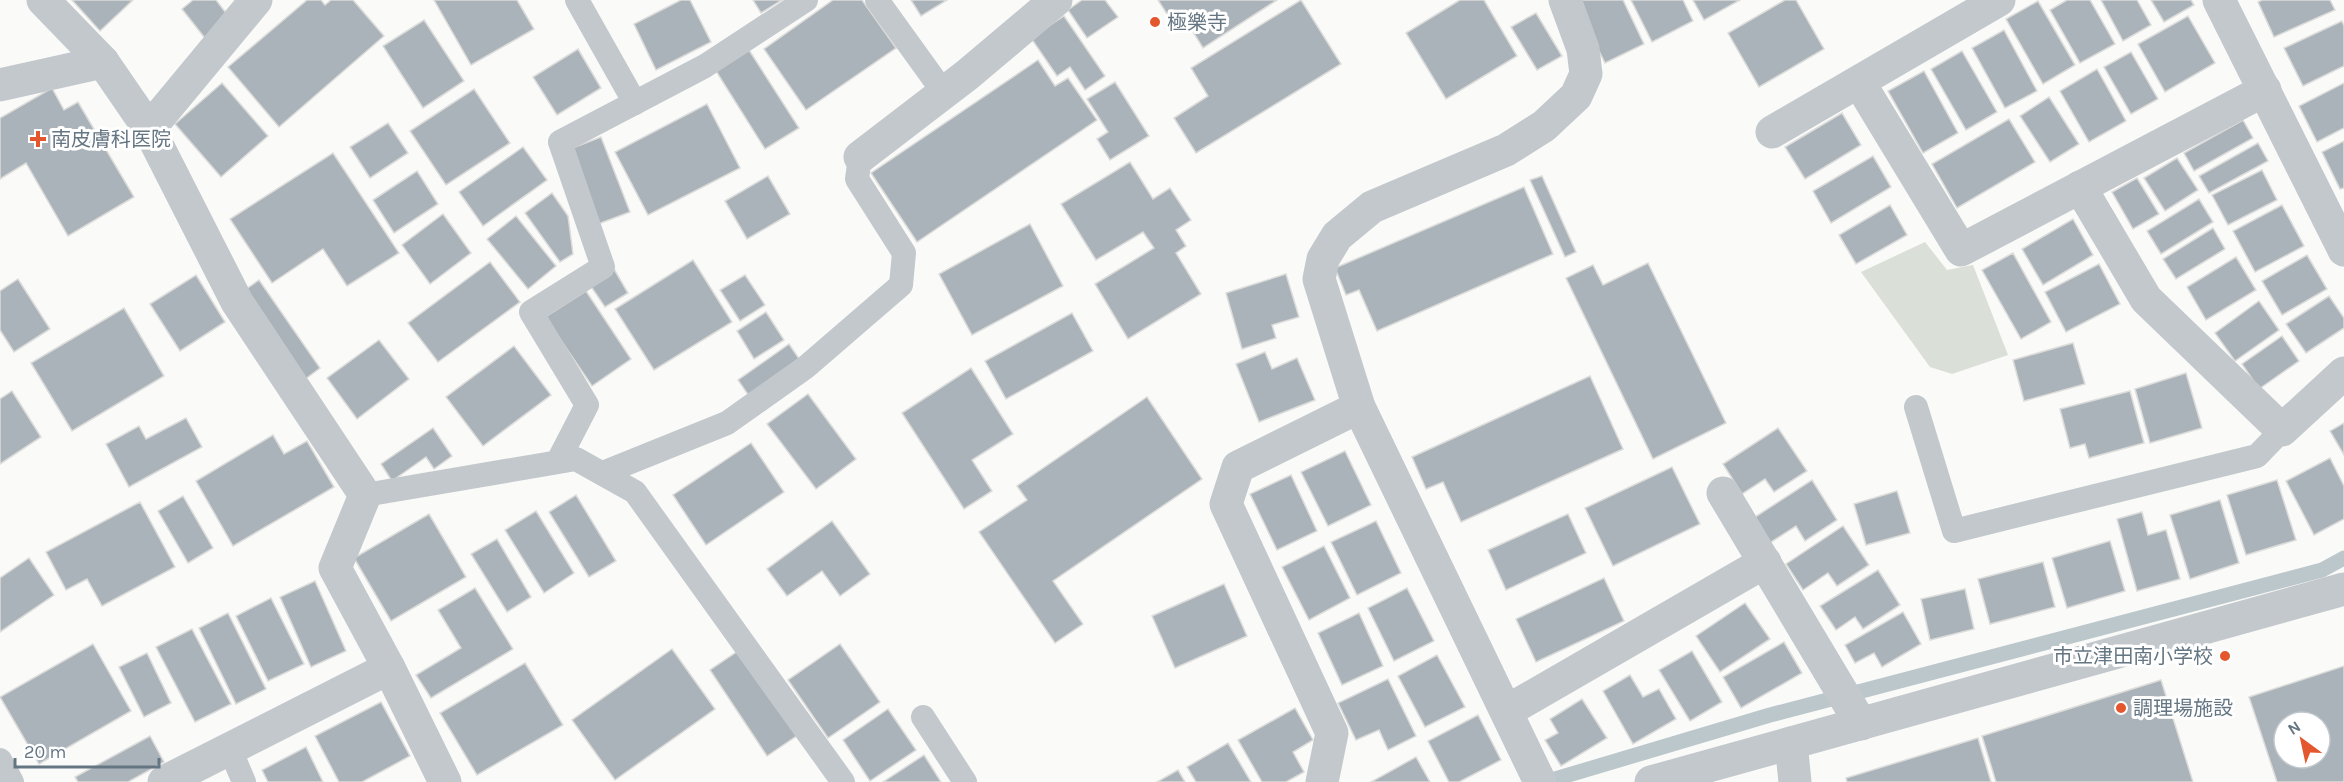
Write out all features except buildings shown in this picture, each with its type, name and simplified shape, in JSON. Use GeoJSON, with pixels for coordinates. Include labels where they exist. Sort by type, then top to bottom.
{"type":"FeatureCollection","features":[{"type":"Feature","properties":{"kind":"street"},"geometry":{"type":"LineString","coordinates":[[43,0],[103,62],[149,129],[237,302],[364,495],[335,568],[389,668],[445,782]]}},
{"type":"Feature","properties":{"kind":"street"},"geometry":{"type":"LineString","coordinates":[[149,129],[256,0]]}},
{"type":"Feature","properties":{"kind":"street"},"geometry":{"type":"LineString","coordinates":[[860,157],[944,93],[1056,0]]}},
{"type":"Feature","properties":{"kind":"street"},"geometry":{"type":"LineString","coordinates":[[1538,777],[1359,407],[1319,279],[1323,259],[1337,237],[1372,207],[1506,150],[1544,126],[1576,96],[1586,74],[1583,49],[1565,0]]}},
{"type":"Feature","properties":{"kind":"street"},"geometry":{"type":"LineString","coordinates":[[1772,132],[2000,0]]}},
{"type":"Feature","properties":{"kind":"street"},"geometry":{"type":"LineString","coordinates":[[2219,0],[2344,250]]}},
{"type":"Feature","properties":{"kind":"street"},"geometry":{"type":"LineString","coordinates":[[0,86],[103,62]]}},
{"type":"Feature","properties":{"kind":"street"},"geometry":{"type":"LineString","coordinates":[[1859,82],[1961,250],[2265,90]]}},
{"type":"Feature","properties":{"kind":"street"},"geometry":{"type":"LineString","coordinates":[[2080,187],[2146,298],[2282,430],[2344,373]]}},
{"type":"Feature","properties":{"kind":"street"},"geometry":{"type":"LineString","coordinates":[[1322,782],[1332,733],[1226,504],[1238,467],[1359,407]]}},
{"type":"Feature","properties":{"kind":"street"},"geometry":{"type":"LineString","coordinates":[[1723,493],[1856,716]]}},
{"type":"Feature","properties":{"kind":"street"},"geometry":{"type":"LineString","coordinates":[[1507,711],[1764,562]]}},
{"type":"Feature","properties":{"kind":"street"},"geometry":{"type":"LineString","coordinates":[[1651,782],[1791,743],[1856,716],[2344,589]]}},
{"type":"Feature","properties":{"kind":"street"},"geometry":{"type":"LineString","coordinates":[[164,782],[389,668]]}},
{"type":"Feature","properties":{"kind":"street"},"geometry":{"type":"LineString","coordinates":[[1791,743],[1795,782]]}},
{"type":"Feature","properties":{"kind":"lane"},"geometry":{"type":"LineString","coordinates":[[577,0],[635,103]]}},
{"type":"Feature","properties":{"kind":"lane"},"geometry":{"type":"LineString","coordinates":[[558,461],[587,405],[531,312],[603,267],[560,142],[705,66],[806,0]]}},
{"type":"Feature","properties":{"kind":"lane"},"geometry":{"type":"LineString","coordinates":[[877,0],[944,93]]}},
{"type":"Feature","properties":{"kind":"lane"},"geometry":{"type":"LineString","coordinates":[[603,473],[727,423],[806,367],[901,285],[904,253],[857,179],[860,157]]}},
{"type":"Feature","properties":{"kind":"lane"},"geometry":{"type":"LineString","coordinates":[[1916,407],[1954,531],[2257,456],[2282,430]]}},
{"type":"Feature","properties":{"kind":"lane"},"geometry":{"type":"LineString","coordinates":[[364,495],[576,459],[635,492],[843,782]]}},
{"type":"Feature","properties":{"kind":"lane"},"geometry":{"type":"LineString","coordinates":[[923,717],[965,782]]}},
{"type":"Feature","properties":{"kind":"lane"},"geometry":{"type":"LineString","coordinates":[[230,749],[243,782]]}},
{"type":"Feature","properties":{"kind":"lane"},"geometry":{"type":"LineString","coordinates":[[0,760],[12,782]]}},
{"type":"Feature","properties":{"kind":"shaded area"},"geometry":{"type":"Polygon","coordinates":[[[1925,242],[1947,270],[1973,265],[2008,355],[1952,374],[1930,367],[1861,272],[1925,242]]]}},
{"type":"Feature","properties":{"kind":"waterway"},"geometry":{"type":"LineString","coordinates":[[1545,782],[1770,715],[2322,570],[2344,558]]}},
{"type":"Feature","properties":{"kind":"place","name":"極樂寺"},"geometry":{"type":"Point","coordinates":[1155,22]}},
{"type":"Feature","properties":{"kind":"place","name":"南皮膚科医院"},"geometry":{"type":"Point","coordinates":[38,139]}},
{"type":"Feature","properties":{"kind":"place","name":"市立津田南小学校"},"geometry":{"type":"Point","coordinates":[2225,656]}},
{"type":"Feature","properties":{"kind":"place","name":"調理場施設"},"geometry":{"type":"Point","coordinates":[2121,708]}}]}
